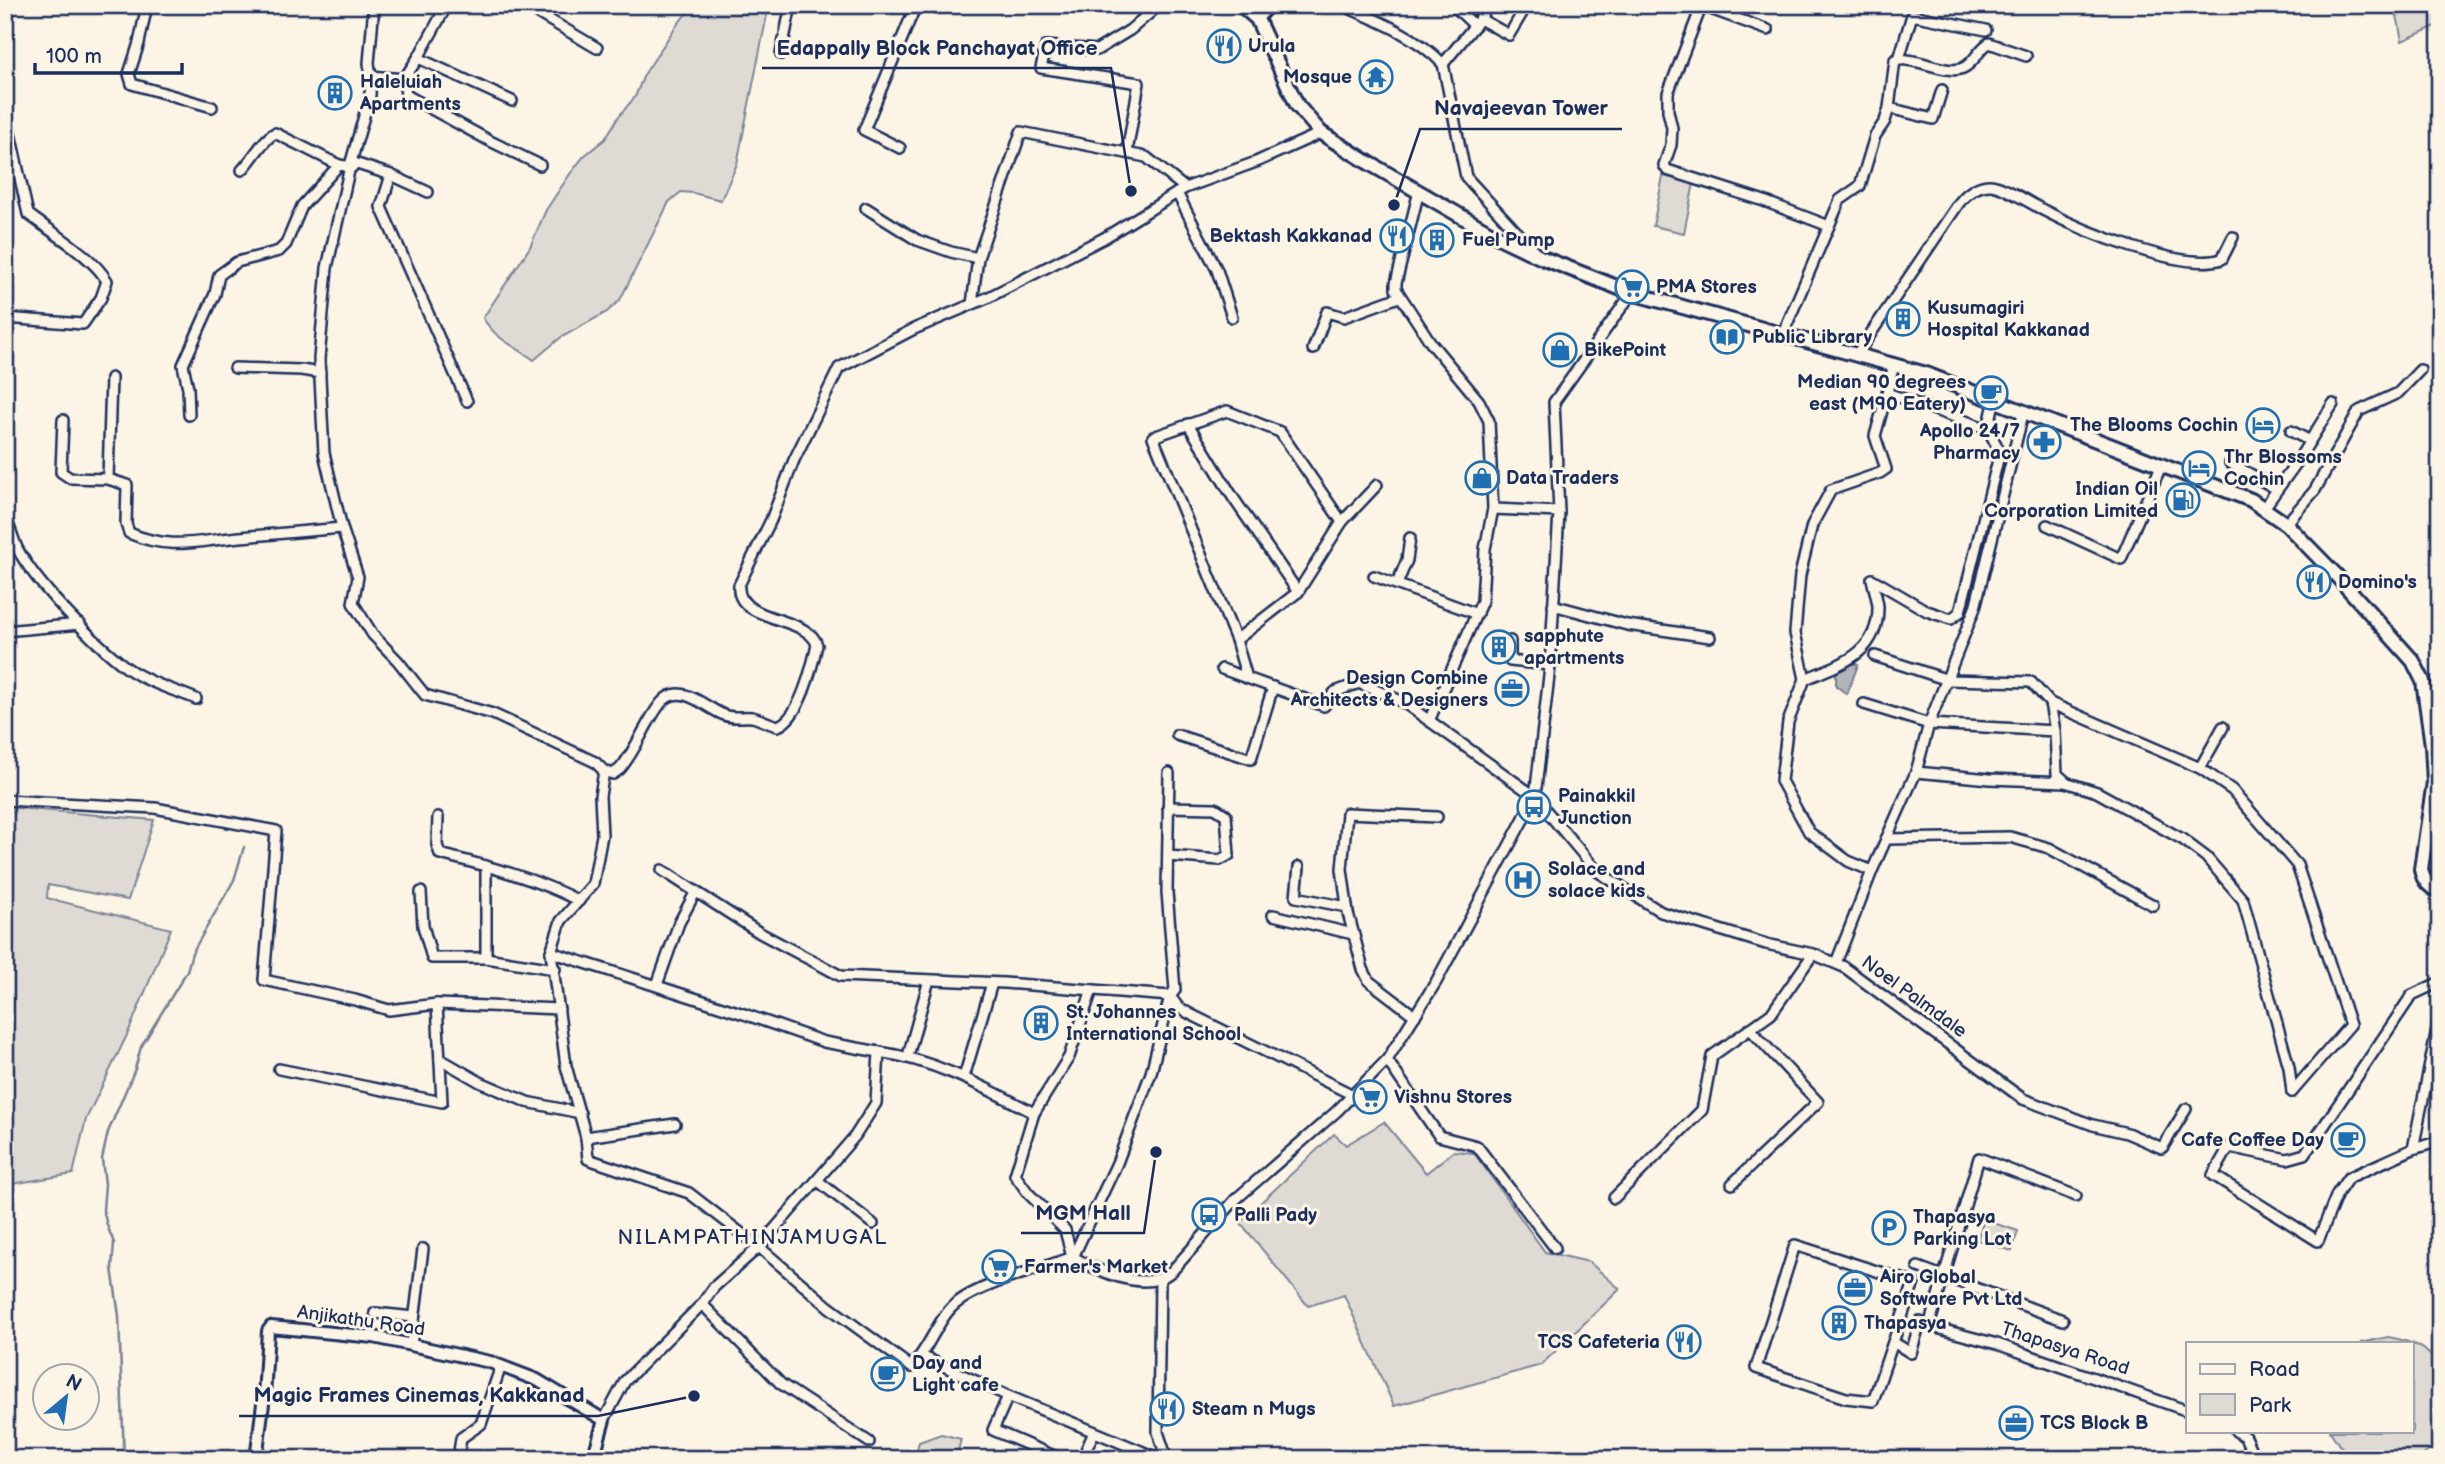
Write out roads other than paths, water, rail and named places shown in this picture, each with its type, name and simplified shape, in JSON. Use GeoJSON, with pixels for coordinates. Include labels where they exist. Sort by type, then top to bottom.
{"type":"FeatureCollection","features":[{"type":"Feature","properties":{"kind":"main road"},"geometry":{"type":"LineString","coordinates":[[1241,5],[1257,19],[1297,105],[1321,133],[1492,234],[1540,257],[1632,293],[1894,364],[1995,399],[2251,500],[2286,524],[2379,622],[2413,661],[2423,681],[2434,782],[2421,869],[2429,886],[2440,893]]}},
{"type":"Feature","properties":{"kind":"street"},"geometry":{"type":"LineString","coordinates":[[147,5],[129,74],[132,84],[212,107]]}},
{"type":"Feature","properties":{"kind":"street"},"geometry":{"type":"LineString","coordinates":[[374,5],[369,63],[370,95],[327,268],[320,373],[324,453],[342,528],[358,577],[353,603],[373,635],[425,695],[493,714],[595,762],[604,771],[613,774],[627,761],[648,723],[669,696],[690,696],[726,716],[755,718],[778,726],[792,716],[811,669],[816,640],[806,631],[745,605],[738,593],[739,585],[771,520],[794,460],[839,368],[1104,238],[1181,191],[1321,133]]}},
{"type":"Feature","properties":{"kind":"street"},"geometry":{"type":"LineString","coordinates":[[447,5],[404,79],[406,95],[478,135],[540,165]]}},
{"type":"Feature","properties":{"kind":"street"},"geometry":{"type":"LineString","coordinates":[[524,5],[597,48]]}},
{"type":"Feature","properties":{"kind":"street"},"geometry":{"type":"LineString","coordinates":[[781,54],[791,5]]}},
{"type":"Feature","properties":{"kind":"street"},"geometry":{"type":"LineString","coordinates":[[900,148],[864,130],[916,5]]}},
{"type":"Feature","properties":{"kind":"street"},"geometry":{"type":"LineString","coordinates":[[1128,152],[1139,83],[1041,68],[1046,46],[1097,50],[1130,30],[1159,5]]}},
{"type":"Feature","properties":{"kind":"street"},"geometry":{"type":"LineString","coordinates":[[1257,19],[1271,5]]}},
{"type":"Feature","properties":{"kind":"street"},"geometry":{"type":"LineString","coordinates":[[1341,5],[1402,33],[1432,53],[1443,64],[1465,177],[1540,257]]}},
{"type":"Feature","properties":{"kind":"street"},"geometry":{"type":"LineString","coordinates":[[1453,5],[1477,22],[1509,35],[1527,5]]}},
{"type":"Feature","properties":{"kind":"street"},"geometry":{"type":"LineString","coordinates":[[1443,64],[1488,5]]}},
{"type":"Feature","properties":{"kind":"street"},"geometry":{"type":"LineString","coordinates":[[1768,30],[1702,6],[1668,93],[1672,128],[1671,145],[1664,165],[1667,170],[1761,200],[1829,226]]}},
{"type":"Feature","properties":{"kind":"street"},"geometry":{"type":"LineString","coordinates":[[1899,59],[1912,15],[1986,30]]}},
{"type":"Feature","properties":{"kind":"street"},"geometry":{"type":"LineString","coordinates":[[1782,335],[1840,200],[1860,186],[1874,136],[1885,121],[1889,108],[1894,62],[1911,59],[1952,70],[1962,69],[1989,43],[2025,56]]}},
{"type":"Feature","properties":{"kind":"street"},"geometry":{"type":"LineString","coordinates":[[418,58],[512,101]]}},
{"type":"Feature","properties":{"kind":"street"},"geometry":{"type":"LineString","coordinates":[[371,76],[404,79]]}},
{"type":"Feature","properties":{"kind":"street"},"geometry":{"type":"LineString","coordinates":[[1889,108],[1933,119],[1942,90]]}},
{"type":"Feature","properties":{"kind":"street"},"geometry":{"type":"LineString","coordinates":[[5,127],[9,129],[28,214],[88,259],[107,281],[101,298],[83,324],[5,318]]}},
{"type":"Feature","properties":{"kind":"street"},"geometry":{"type":"LineString","coordinates":[[972,304],[978,258],[1021,132],[1146,157],[1181,191],[1217,270],[1231,317]]}},
{"type":"Feature","properties":{"kind":"street"},"geometry":{"type":"LineString","coordinates":[[242,170],[269,136],[275,133],[339,165],[351,164],[391,175],[428,192]]}},
{"type":"Feature","properties":{"kind":"street"},"geometry":{"type":"LineString","coordinates":[[189,415],[188,388],[183,365],[215,295],[219,275],[237,262],[279,251],[286,244],[302,206],[339,165]]}},
{"type":"Feature","properties":{"kind":"street"},"geometry":{"type":"LineString","coordinates":[[391,175],[381,207],[467,401]]}},
{"type":"Feature","properties":{"kind":"street"},"geometry":{"type":"LineString","coordinates":[[1857,354],[1964,196],[1979,187],[1993,184],[2055,216],[2111,240],[2196,262],[2222,259],[2233,237]]}},
{"type":"Feature","properties":{"kind":"street"},"geometry":{"type":"LineString","coordinates":[[1419,191],[1396,283],[1399,297],[1431,343],[1479,401],[1489,421],[1493,509],[1485,549],[1482,601],[1429,721]]}},
{"type":"Feature","properties":{"kind":"street"},"geometry":{"type":"LineString","coordinates":[[866,208],[917,240],[978,258]]}},
{"type":"Feature","properties":{"kind":"street"},"geometry":{"type":"LineString","coordinates":[[1092,990],[1069,1057],[1034,1113],[1015,1175],[1065,1230],[1073,1257],[1099,1272],[1144,1282],[1160,1279],[1172,1270],[1236,1199],[1353,1096],[1387,1060],[1436,982],[1517,830],[1536,788],[1550,665],[1559,512],[1554,402],[1632,293]]}},
{"type":"Feature","properties":{"kind":"street"},"geometry":{"type":"LineString","coordinates":[[1313,349],[1326,312],[1344,317],[1399,297]]}},
{"type":"Feature","properties":{"kind":"street"},"geometry":{"type":"LineString","coordinates":[[1872,872],[1848,861],[1809,832],[1781,781],[1788,722],[1805,679],[1795,633],[1800,575],[1812,525],[1831,490],[1880,473],[1886,468],[1875,436],[1894,364]]}},
{"type":"Feature","properties":{"kind":"street"},"geometry":{"type":"LineString","coordinates":[[235,368],[320,373]]}},
{"type":"Feature","properties":{"kind":"street"},"geometry":{"type":"LineString","coordinates":[[2286,524],[2315,490],[2359,411],[2398,393],[2420,370]]}},
{"type":"Feature","properties":{"kind":"street"},"geometry":{"type":"LineString","coordinates":[[108,479],[111,377]]}},
{"type":"Feature","properties":{"kind":"street"},"geometry":{"type":"LineString","coordinates":[[1887,393],[1988,429]]}},
{"type":"Feature","properties":{"kind":"street"},"geometry":{"type":"LineString","coordinates":[[1805,679],[1851,660],[1873,637],[1878,607],[1872,579],[1927,611],[1951,619],[1960,612],[2000,452],[1988,429],[1995,399]]}},
{"type":"Feature","properties":{"kind":"street"},"geometry":{"type":"LineString","coordinates":[[2263,508],[2333,404]]}},
{"type":"Feature","properties":{"kind":"street"},"geometry":{"type":"LineString","coordinates":[[1836,963],[1916,772],[1929,724],[1975,608],[2024,410]]}},
{"type":"Feature","properties":{"kind":"street"},"geometry":{"type":"LineString","coordinates":[[1247,678],[1236,640],[1153,437],[1227,411],[1280,432],[1342,522]]}},
{"type":"Feature","properties":{"kind":"street"},"geometry":{"type":"LineString","coordinates":[[63,420],[61,472],[70,478],[108,479],[127,485],[126,524],[129,533],[149,541],[184,545],[342,528]]}},
{"type":"Feature","properties":{"kind":"street"},"geometry":{"type":"LineString","coordinates":[[1188,424],[1234,499],[1298,592]]}},
{"type":"Feature","properties":{"kind":"street"},"geometry":{"type":"LineString","coordinates":[[2291,430],[2310,440]]}},
{"type":"Feature","properties":{"kind":"street"},"geometry":{"type":"LineString","coordinates":[[2230,463],[2277,489]]}},
{"type":"Feature","properties":{"kind":"street"},"geometry":{"type":"LineString","coordinates":[[2047,526],[2121,559],[2161,466]]}},
{"type":"Feature","properties":{"kind":"street"},"geometry":{"type":"LineString","coordinates":[[1236,640],[1298,592],[1342,522],[1377,485]]}},
{"type":"Feature","properties":{"kind":"street"},"geometry":{"type":"LineString","coordinates":[[1493,509],[1559,512]]}},
{"type":"Feature","properties":{"kind":"street"},"geometry":{"type":"LineString","coordinates":[[5,518],[18,549],[45,587],[80,624],[128,669],[196,699]]}},
{"type":"Feature","properties":{"kind":"street"},"geometry":{"type":"LineString","coordinates":[[1397,584],[1407,560],[1410,538]]}},
{"type":"Feature","properties":{"kind":"street"},"geometry":{"type":"LineString","coordinates":[[5,551],[18,549]]}},
{"type":"Feature","properties":{"kind":"street"},"geometry":{"type":"LineString","coordinates":[[1374,576],[1476,614]]}},
{"type":"Feature","properties":{"kind":"street"},"geometry":{"type":"LineString","coordinates":[[1553,605],[1627,625],[1710,637]]}},
{"type":"Feature","properties":{"kind":"street"},"geometry":{"type":"LineString","coordinates":[[5,631],[80,624]]}},
{"type":"Feature","properties":{"kind":"street"},"geometry":{"type":"LineString","coordinates":[[1510,641],[1510,661],[1550,665]]}},
{"type":"Feature","properties":{"kind":"street"},"geometry":{"type":"LineString","coordinates":[[1875,656],[1948,680],[2031,682],[2050,703],[2200,768],[2232,790],[2297,865],[2350,1025],[2292,1092],[2289,1067],[2243,900],[2206,857],[2182,839],[2097,792],[2065,782],[1916,772]]}},
{"type":"Feature","properties":{"kind":"street"},"geometry":{"type":"LineString","coordinates":[[1177,735],[1251,759],[1273,687],[1222,669]]}},
{"type":"Feature","properties":{"kind":"street","name":"Noel Palmdale"},"geometry":{"type":"LineString","coordinates":[[1273,687],[1324,706],[1335,692],[1359,683],[1404,702],[1533,795],[1597,871],[1661,912],[1766,944],[1813,954],[1836,963],[1886,996],[2023,1099],[2093,1125],[2127,1133],[2162,1149],[2186,1109]]}},
{"type":"Feature","properties":{"kind":"street"},"geometry":{"type":"LineString","coordinates":[[2050,703],[2055,730],[2057,774],[2065,782]]}},
{"type":"Feature","properties":{"kind":"street"},"geometry":{"type":"LineString","coordinates":[[1864,704],[1929,724],[2055,730]]}},
{"type":"Feature","properties":{"kind":"street"},"geometry":{"type":"LineString","coordinates":[[2200,768],[2223,727]]}},
{"type":"Feature","properties":{"kind":"street"},"geometry":{"type":"LineString","coordinates":[[604,771],[600,796],[602,835],[593,884],[561,921],[551,952],[566,1066],[586,1137],[588,1159],[688,1193],[829,1307],[911,1367],[922,1356],[951,1308],[973,1292],[1073,1257],[1117,1163],[1151,1073],[1174,989],[1168,903],[1169,773]]}},
{"type":"Feature","properties":{"kind":"street"},"geometry":{"type":"LineString","coordinates":[[5,800],[155,808],[276,831],[264,980],[388,1010],[437,1004],[559,1010]]}},
{"type":"Feature","properties":{"kind":"street"},"geometry":{"type":"LineString","coordinates":[[1168,807],[1215,808],[1226,814],[1229,855],[1220,860],[1168,856]]}},
{"type":"Feature","properties":{"kind":"street"},"geometry":{"type":"LineString","coordinates":[[1415,1016],[1369,981],[1363,969],[1347,907],[1342,869],[1347,813],[1437,817]]}},
{"type":"Feature","properties":{"kind":"street"},"geometry":{"type":"LineString","coordinates":[[439,817],[437,845],[440,854],[555,888],[579,901]]}},
{"type":"Feature","properties":{"kind":"street"},"geometry":{"type":"LineString","coordinates":[[1886,839],[2010,837],[2049,848],[2153,905]]}},
{"type":"Feature","properties":{"kind":"street"},"geometry":{"type":"LineString","coordinates":[[486,866],[486,958]]}},
{"type":"Feature","properties":{"kind":"street"},"geometry":{"type":"LineString","coordinates":[[1299,867],[1296,897],[1347,907]]}},
{"type":"Feature","properties":{"kind":"street"},"geometry":{"type":"LineString","coordinates":[[662,870],[760,933],[841,976],[992,983],[1170,996],[1178,1007],[1190,1014],[1353,1096]]}},
{"type":"Feature","properties":{"kind":"street"},"geometry":{"type":"LineString","coordinates":[[657,985],[679,923],[696,891]]}},
{"type":"Feature","properties":{"kind":"street"},"geometry":{"type":"LineString","coordinates":[[421,892],[423,926],[432,958],[486,958],[555,970]]}},
{"type":"Feature","properties":{"kind":"street"},"geometry":{"type":"LineString","coordinates":[[1273,915],[1353,934]]}},
{"type":"Feature","properties":{"kind":"street"},"geometry":{"type":"LineString","coordinates":[[551,952],[824,1042],[908,1056],[964,1077],[1034,1113]]}},
{"type":"Feature","properties":{"kind":"street"},"geometry":{"type":"LineString","coordinates":[[1614,1198],[1702,1110],[1712,1056],[1770,1014],[1813,954]]}},
{"type":"Feature","properties":{"kind":"street"},"geometry":{"type":"LineString","coordinates":[[908,1056],[929,980]]}},
{"type":"Feature","properties":{"kind":"street"},"geometry":{"type":"LineString","coordinates":[[2440,982],[2412,995],[2305,1154],[2287,1159],[2229,1147],[2213,1175],[2318,1241],[2337,1194],[2348,1178],[2413,1149],[2440,1141]]}},
{"type":"Feature","properties":{"kind":"street"},"geometry":{"type":"LineString","coordinates":[[964,1077],[992,983]]}},
{"type":"Feature","properties":{"kind":"street"},"geometry":{"type":"LineString","coordinates":[[279,1069],[442,1102],[437,1004]]}},
{"type":"Feature","properties":{"kind":"street"},"geometry":{"type":"LineString","coordinates":[[2413,1149],[2440,1013]]}},
{"type":"Feature","properties":{"kind":"street"},"geometry":{"type":"LineString","coordinates":[[1732,1184],[1818,1102],[1750,1029]]}},
{"type":"Feature","properties":{"kind":"street"},"geometry":{"type":"LineString","coordinates":[[593,1459],[604,1420],[625,1381],[702,1304],[715,1287],[758,1247],[855,1136],[876,1104],[879,1052]]}},
{"type":"Feature","properties":{"kind":"street"},"geometry":{"type":"LineString","coordinates":[[440,1059],[480,1082],[527,1102],[580,1113]]}},
{"type":"Feature","properties":{"kind":"street"},"geometry":{"type":"LineString","coordinates":[[1387,1060],[1439,1136],[1477,1146],[1555,1248]]}},
{"type":"Feature","properties":{"kind":"street"},"geometry":{"type":"LineString","coordinates":[[586,1137],[675,1124]]}},
{"type":"Feature","properties":{"kind":"street"},"geometry":{"type":"LineString","coordinates":[[1893,1342],[1911,1353],[1920,1322],[1929,1326],[1979,1158],[2076,1196]]}},
{"type":"Feature","properties":{"kind":"street"},"geometry":{"type":"LineString","coordinates":[[818,1181],[873,1224]]}},
{"type":"Feature","properties":{"kind":"street"},"geometry":{"type":"LineString","coordinates":[[1795,1245],[1914,1283],[1893,1342],[1873,1401],[1846,1398],[1756,1368],[1795,1245]]}},
{"type":"Feature","properties":{"kind":"street"},"geometry":{"type":"LineString","coordinates":[[411,1345],[423,1249]]}},
{"type":"Feature","properties":{"kind":"street"},"geometry":{"type":"LineString","coordinates":[[1919,1267],[2063,1320]]}},
{"type":"Feature","properties":{"kind":"street"},"geometry":{"type":"LineString","coordinates":[[1160,1279],[1158,1432],[1167,1459]]}},
{"type":"Feature","properties":{"kind":"street"},"geometry":{"type":"LineString","coordinates":[[702,1304],[781,1384],[869,1442]]}},
{"type":"Feature","properties":{"kind":"street"},"geometry":{"type":"LineString","coordinates":[[375,1312],[414,1317]]}},
{"type":"Feature","properties":{"kind":"street","name":"Thapasya Road"},"geometry":{"type":"LineString","coordinates":[[1929,1326],[1997,1344],[2186,1409]]}},
{"type":"Feature","properties":{"kind":"street","name":"Anjikathu Road"},"geometry":{"type":"LineString","coordinates":[[256,1459],[268,1331],[271,1327],[374,1338],[502,1366],[537,1380],[604,1420]]}},
{"type":"Feature","properties":{"kind":"street"},"geometry":{"type":"LineString","coordinates":[[922,1356],[1008,1396],[1160,1459]]}},
{"type":"Feature","properties":{"kind":"street"},"geometry":{"type":"LineString","coordinates":[[458,1459],[461,1438],[481,1424],[502,1366]]}},
{"type":"Feature","properties":{"kind":"street"},"geometry":{"type":"LineString","coordinates":[[1008,1396],[993,1430],[1060,1459]]}},
{"type":"Feature","properties":{"kind":"street"},"geometry":{"type":"LineString","coordinates":[[1082,1459],[1094,1432]]}},
{"type":"Feature","properties":{"kind":"street"},"geometry":{"type":"LineString","coordinates":[[2238,1432],[2245,1437],[2254,1457]]}},
{"type":"Feature","properties":{"kind":"waterway"},"geometry":{"type":"LineString","coordinates":[[124,1459],[119,1316],[112,1268],[114,1243],[103,1210],[105,1184],[102,1159],[108,1132],[135,1069],[141,1047],[187,971],[192,953],[234,880],[244,847]]}},
{"type":"Feature","properties":{"kind":"place","name":"Urula"},"geometry":{"type":"Point","coordinates":[1224,46]}},
{"type":"Feature","properties":{"kind":"place","name":"Mosque"},"geometry":{"type":"Point","coordinates":[1376,77]}},
{"type":"Feature","properties":{"kind":"place","name":"Haleluiah Apartments"},"geometry":{"type":"Point","coordinates":[335,93]}},
{"type":"Feature","properties":{"kind":"place","name":"Edappally Block Panchayat Office"},"geometry":{"type":"Point","coordinates":[1131,191]}},
{"type":"Feature","properties":{"kind":"place","name":"Navajeevan Tower"},"geometry":{"type":"Point","coordinates":[1394,205]}},
{"type":"Feature","properties":{"kind":"place","name":"Bektash Kakkanad"},"geometry":{"type":"Point","coordinates":[1397,236]}},
{"type":"Feature","properties":{"kind":"place","name":"Fuel Pump"},"geometry":{"type":"Point","coordinates":[1437,240]}},
{"type":"Feature","properties":{"kind":"place","name":"PMA Stores"},"geometry":{"type":"Point","coordinates":[1632,287]}},
{"type":"Feature","properties":{"kind":"place","name":"Kusumagiri Hospital Kakkanad"},"geometry":{"type":"Point","coordinates":[1903,319]}},
{"type":"Feature","properties":{"kind":"place","name":"Public Library"},"geometry":{"type":"Point","coordinates":[1727,337]}},
{"type":"Feature","properties":{"kind":"place","name":"BikePoint"},"geometry":{"type":"Point","coordinates":[1560,350]}},
{"type":"Feature","properties":{"kind":"place","name":"Median 90 degrees east (M90 Eatery)"},"geometry":{"type":"Point","coordinates":[1991,393]}},
{"type":"Feature","properties":{"kind":"place","name":"The Blooms Cochin"},"geometry":{"type":"Point","coordinates":[2263,425]}},
{"type":"Feature","properties":{"kind":"place","name":"Apollo 24/7 Pharmacy"},"geometry":{"type":"Point","coordinates":[2044,442]}},
{"type":"Feature","properties":{"kind":"place","name":"Thr Blossoms Cochin"},"geometry":{"type":"Point","coordinates":[2199,468]}},
{"type":"Feature","properties":{"kind":"place","name":"Data Traders"},"geometry":{"type":"Point","coordinates":[1482,478]}},
{"type":"Feature","properties":{"kind":"place","name":"Indian Oil Corporation Limited"},"geometry":{"type":"Point","coordinates":[2183,500]}},
{"type":"Feature","properties":{"kind":"place","name":"Domino's"},"geometry":{"type":"Point","coordinates":[2314,582]}},
{"type":"Feature","properties":{"kind":"place","name":"sapphute apartments"},"geometry":{"type":"Point","coordinates":[1499,647]}},
{"type":"Feature","properties":{"kind":"place","name":"Design Combine Architects & Designers"},"geometry":{"type":"Point","coordinates":[1512,689]}},
{"type":"Feature","properties":{"kind":"place","name":"Painakkil Junction"},"geometry":{"type":"Point","coordinates":[1534,807]}},
{"type":"Feature","properties":{"kind":"place","name":"Solace and solace kids"},"geometry":{"type":"Point","coordinates":[1523,880]}},
{"type":"Feature","properties":{"kind":"place","name":"St. Johannes International School"},"geometry":{"type":"Point","coordinates":[1041,1023]}},
{"type":"Feature","properties":{"kind":"place","name":"Vishnu Stores"},"geometry":{"type":"Point","coordinates":[1370,1097]}},
{"type":"Feature","properties":{"kind":"place","name":"Cafe Coffee Day"},"geometry":{"type":"Point","coordinates":[2348,1140]}},
{"type":"Feature","properties":{"kind":"place","name":"MGM Hall"},"geometry":{"type":"Point","coordinates":[1156,1152]}},
{"type":"Feature","properties":{"kind":"place","name":"Palli Pady"},"geometry":{"type":"Point","coordinates":[1209,1215]}},
{"type":"Feature","properties":{"kind":"place","name":"Thapasya Parking Lot"},"geometry":{"type":"Point","coordinates":[1889,1228]}},
{"type":"Feature","properties":{"kind":"place","name":"Farmer's Market"},"geometry":{"type":"Point","coordinates":[999,1267]}},
{"type":"Feature","properties":{"kind":"place","name":"Airo Global Software Pvt Ltd"},"geometry":{"type":"Point","coordinates":[1855,1288]}},
{"type":"Feature","properties":{"kind":"place","name":"Thapasya"},"geometry":{"type":"Point","coordinates":[1839,1323]}},
{"type":"Feature","properties":{"kind":"place","name":"TCS Cafeteria"},"geometry":{"type":"Point","coordinates":[1684,1342]}},
{"type":"Feature","properties":{"kind":"place","name":"Day and Light cafe"},"geometry":{"type":"Point","coordinates":[888,1374]}},
{"type":"Feature","properties":{"kind":"place","name":"Magic Frames Cinemas, Kakkanad"},"geometry":{"type":"Point","coordinates":[694,1396]}},
{"type":"Feature","properties":{"kind":"place","name":"Steam n Mugs"},"geometry":{"type":"Point","coordinates":[1167,1409]}},
{"type":"Feature","properties":{"kind":"place","name":"TCS Block B"},"geometry":{"type":"Point","coordinates":[2016,1423]}},
{"type":"Feature","properties":{"kind":"district","name":"NILAMPATHINJAMUGAL"},"geometry":{"type":"Point","coordinates":[753,1237]}}]}
